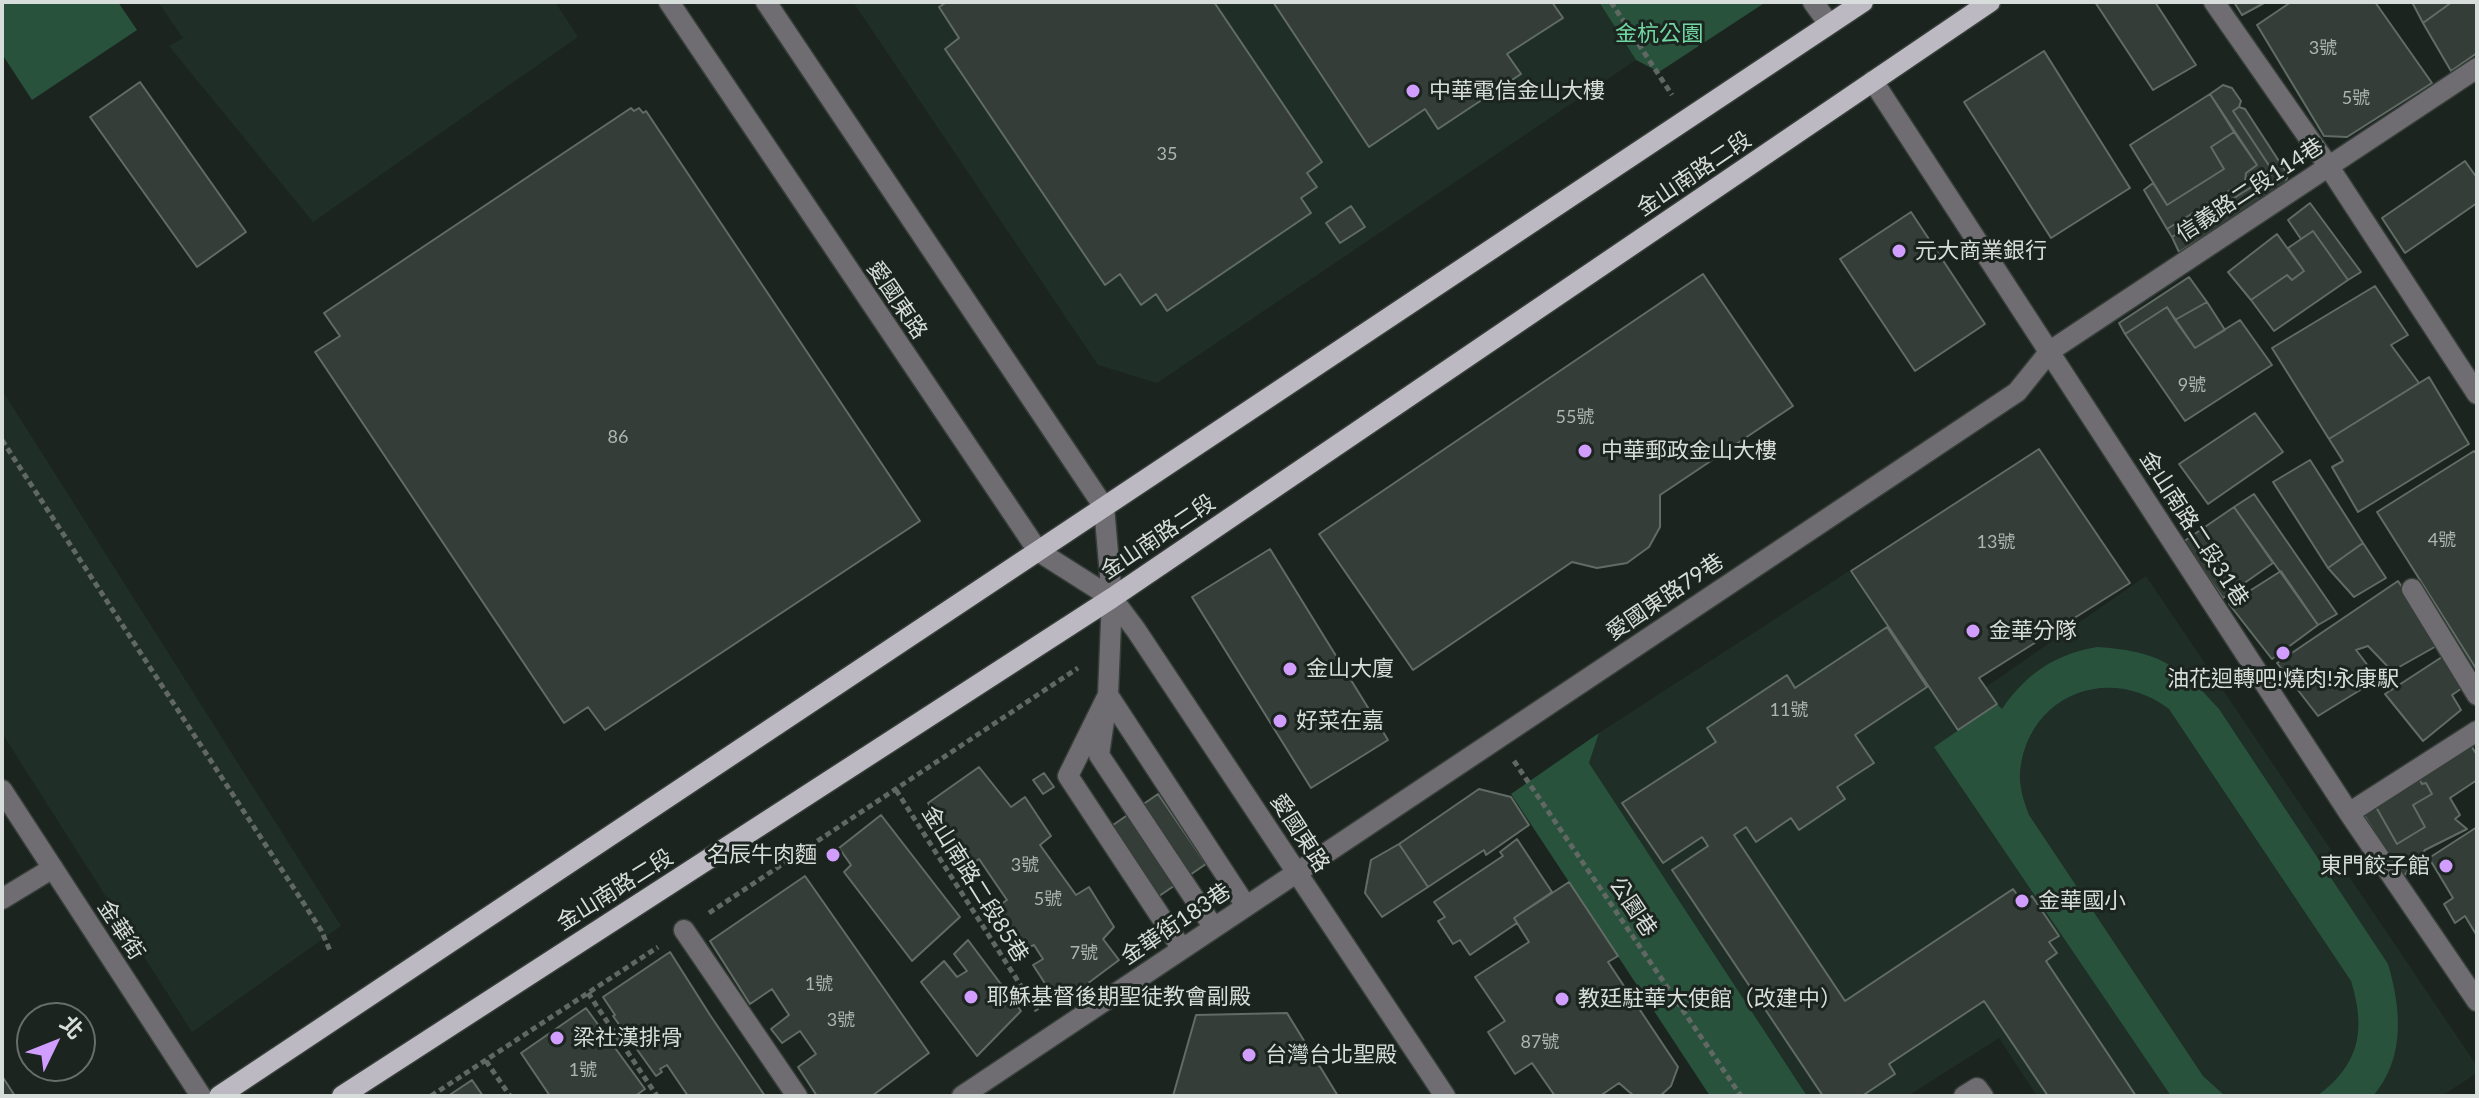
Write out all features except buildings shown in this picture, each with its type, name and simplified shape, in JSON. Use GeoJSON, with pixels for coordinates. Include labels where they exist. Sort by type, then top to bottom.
{"type":"FeatureCollection","features":[{"type":"Feature","properties":{"kind":"main road","name":"金山南路二段"},"geometry":{"type":"LineString","coordinates":[[219,1096],[1863,2]]}},
{"type":"Feature","properties":{"kind":"main road","name":"金山南路二段"},"geometry":{"type":"LineString","coordinates":[[342,1096],[1112,598],[1990,2]]}},
{"type":"Feature","properties":{"kind":"street","name":"愛國東路"},"geometry":{"type":"LineString","coordinates":[[669,2],[1038,551],[1112,598],[1136,630],[1445,1096]]}},
{"type":"Feature","properties":{"kind":"street"},"geometry":{"type":"LineString","coordinates":[[766,2],[1104,507],[1112,598],[1108,695],[1099,755],[1214,928]]}},
{"type":"Feature","properties":{"kind":"street"},"geometry":{"type":"LineString","coordinates":[[1813,2],[1829,24]]}},
{"type":"Feature","properties":{"kind":"street"},"geometry":{"type":"LineString","coordinates":[[2214,2],[2329,167],[2477,394]]}},
{"type":"Feature","properties":{"kind":"street","name":"信義路二段114巷"},"geometry":{"type":"LineString","coordinates":[[2050,351],[2477,68]]}},
{"type":"Feature","properties":{"kind":"street","name":"金山南路二段31巷"},"geometry":{"type":"LineString","coordinates":[[1873,81],[2349,813],[2477,1001]]}},
{"type":"Feature","properties":{"kind":"street","name":"愛國東路79巷"},"geometry":{"type":"LineString","coordinates":[[1297,872],[2017,392],[2050,351]]}},
{"type":"Feature","properties":{"kind":"street"},"geometry":{"type":"LineString","coordinates":[[2412,589],[2477,695]]}},
{"type":"Feature","properties":{"kind":"street"},"geometry":{"type":"LineString","coordinates":[[1108,695],[1246,906]]}},
{"type":"Feature","properties":{"kind":"street"},"geometry":{"type":"LineString","coordinates":[[1108,695],[1068,776],[1182,949]]}},
{"type":"Feature","properties":{"kind":"street"},"geometry":{"type":"LineString","coordinates":[[2349,813],[2477,731]]}},
{"type":"Feature","properties":{"kind":"street","name":"金華街"},"geometry":{"type":"LineString","coordinates":[[2,790],[201,1096]]}},
{"type":"Feature","properties":{"kind":"street"},"geometry":{"type":"LineString","coordinates":[[2,899],[53,868]]}},
{"type":"Feature","properties":{"kind":"street","name":"金華街183巷"},"geometry":{"type":"LineString","coordinates":[[962,1096],[1297,872]]}},
{"type":"Feature","properties":{"kind":"street"},"geometry":{"type":"LineString","coordinates":[[684,930],[797,1096]]}},
{"type":"Feature","properties":{"kind":"path"},"geometry":{"type":"LineString","coordinates":[[1611,2],[1688,119]]}},
{"type":"Feature","properties":{"kind":"path"},"geometry":{"type":"LineString","coordinates":[[2,440],[321,930],[331,953]]}},
{"type":"Feature","properties":{"kind":"path"},"geometry":{"type":"LineString","coordinates":[[431,1096],[1110,647]]}},
{"type":"Feature","properties":{"kind":"path","name":"公園巷"},"geometry":{"type":"LineString","coordinates":[[1498,737],[1741,1096]]}},
{"type":"Feature","properties":{"kind":"path","name":"金山南路二段85巷"},"geometry":{"type":"LineString","coordinates":[[896,790],[1052,1035]]}},
{"type":"Feature","properties":{"kind":"path"},"geometry":{"type":"LineString","coordinates":[[588,993],[657,1096]]}},
{"type":"Feature","properties":{"kind":"path"},"geometry":{"type":"LineString","coordinates":[[486,1061],[510,1096]]}},
{"type":"Feature","properties":{"kind":"shaded area"},"geometry":{"type":"Polygon","coordinates":[[[158,2],[555,2],[578,37],[313,222],[169,46],[183,38],[158,2]]]}},
{"type":"Feature","properties":{"kind":"shaded area"},"geometry":{"type":"Polygon","coordinates":[[[853,2],[1599,2],[1636,60],[1157,383],[1098,365],[853,2]]]}},
{"type":"Feature","properties":{"kind":"shaded area"},"geometry":{"type":"Polygon","coordinates":[[[2,390],[341,926],[192,1032],[2,733],[2,390]]]}},
{"type":"Feature","properties":{"kind":"shaded area","name":"金華國小"},"geometry":{"type":"Polygon","coordinates":[[[1849,571],[1958,731],[1997,704],[1986,687],[2146,576],[2477,1066],[2477,1073],[2442,1096],[2037,1096],[1999,1038],[1908,1096],[1807,1096],[1589,763],[1599,733],[1849,571]]]}},
{"type":"Feature","properties":{"kind":"green space"},"geometry":{"type":"Polygon","coordinates":[[[2,2],[118,2],[137,30],[32,100],[2,54],[2,2]]]}},
{"type":"Feature","properties":{"kind":"green space","name":"金杭公園"},"geometry":{"type":"Polygon","coordinates":[[[1599,2],[1766,2],[1659,72],[1636,60],[1599,2]]]}},
{"type":"Feature","properties":{"kind":"green space"},"geometry":{"type":"Polygon","coordinates":[[[2097,647],[2136,652],[2166,663],[2192,681],[2219,709],[2388,964],[2396,998],[2398,1032],[2391,1066],[2373,1096],[2317,1096],[2343,1071],[2356,1045],[2358,1015],[2351,981],[2169,709],[2146,695],[2121,689],[2097,688],[2075,694],[2054,706],[2038,723],[2026,745],[2020,783],[2029,815],[2203,1076],[2225,1096],[2171,1096],[1934,747],[1997,704],[2002,709],[2021,686],[2055,660],[2097,647]]]}},
{"type":"Feature","properties":{"kind":"green space"},"geometry":{"type":"Polygon","coordinates":[[[1599,733],[1589,763],[1807,1096],[1710,1096],[1511,794],[1599,733]]]}},
{"type":"Feature","properties":{"kind":"place","name":"中華電信金山大樓"},"geometry":{"type":"Point","coordinates":[1413,91]}},
{"type":"Feature","properties":{"kind":"place","name":"元大商業銀行"},"geometry":{"type":"Point","coordinates":[1899,251]}},
{"type":"Feature","properties":{"kind":"place","name":"中華郵政金山大樓"},"geometry":{"type":"Point","coordinates":[1585,451]}},
{"type":"Feature","properties":{"kind":"place","name":"金華分隊"},"geometry":{"type":"Point","coordinates":[1973,631]}},
{"type":"Feature","properties":{"kind":"place","name":"油花迴轉吧!燒肉!永康駅"},"geometry":{"type":"Point","coordinates":[2283,653]}},
{"type":"Feature","properties":{"kind":"place","name":"金山大廈"},"geometry":{"type":"Point","coordinates":[1290,669]}},
{"type":"Feature","properties":{"kind":"place","name":"好菜在嘉"},"geometry":{"type":"Point","coordinates":[1280,721]}},
{"type":"Feature","properties":{"kind":"place","name":"名辰牛肉麵"},"geometry":{"type":"Point","coordinates":[833,855]}},
{"type":"Feature","properties":{"kind":"place","name":"東門餃子館"},"geometry":{"type":"Point","coordinates":[2446,866]}},
{"type":"Feature","properties":{"kind":"place","name":"金華國小"},"geometry":{"type":"Point","coordinates":[2022,901]}},
{"type":"Feature","properties":{"kind":"place","name":"耶穌基督後期聖徒教會副殿"},"geometry":{"type":"Point","coordinates":[971,997]}},
{"type":"Feature","properties":{"kind":"place","name":"教廷駐華大使館（改建中）"},"geometry":{"type":"Point","coordinates":[1562,999]}},
{"type":"Feature","properties":{"kind":"place","name":"梁社漢排骨"},"geometry":{"type":"Point","coordinates":[557,1038]}},
{"type":"Feature","properties":{"kind":"place","name":"台灣台北聖殿"},"geometry":{"type":"Point","coordinates":[1249,1055]}}]}
